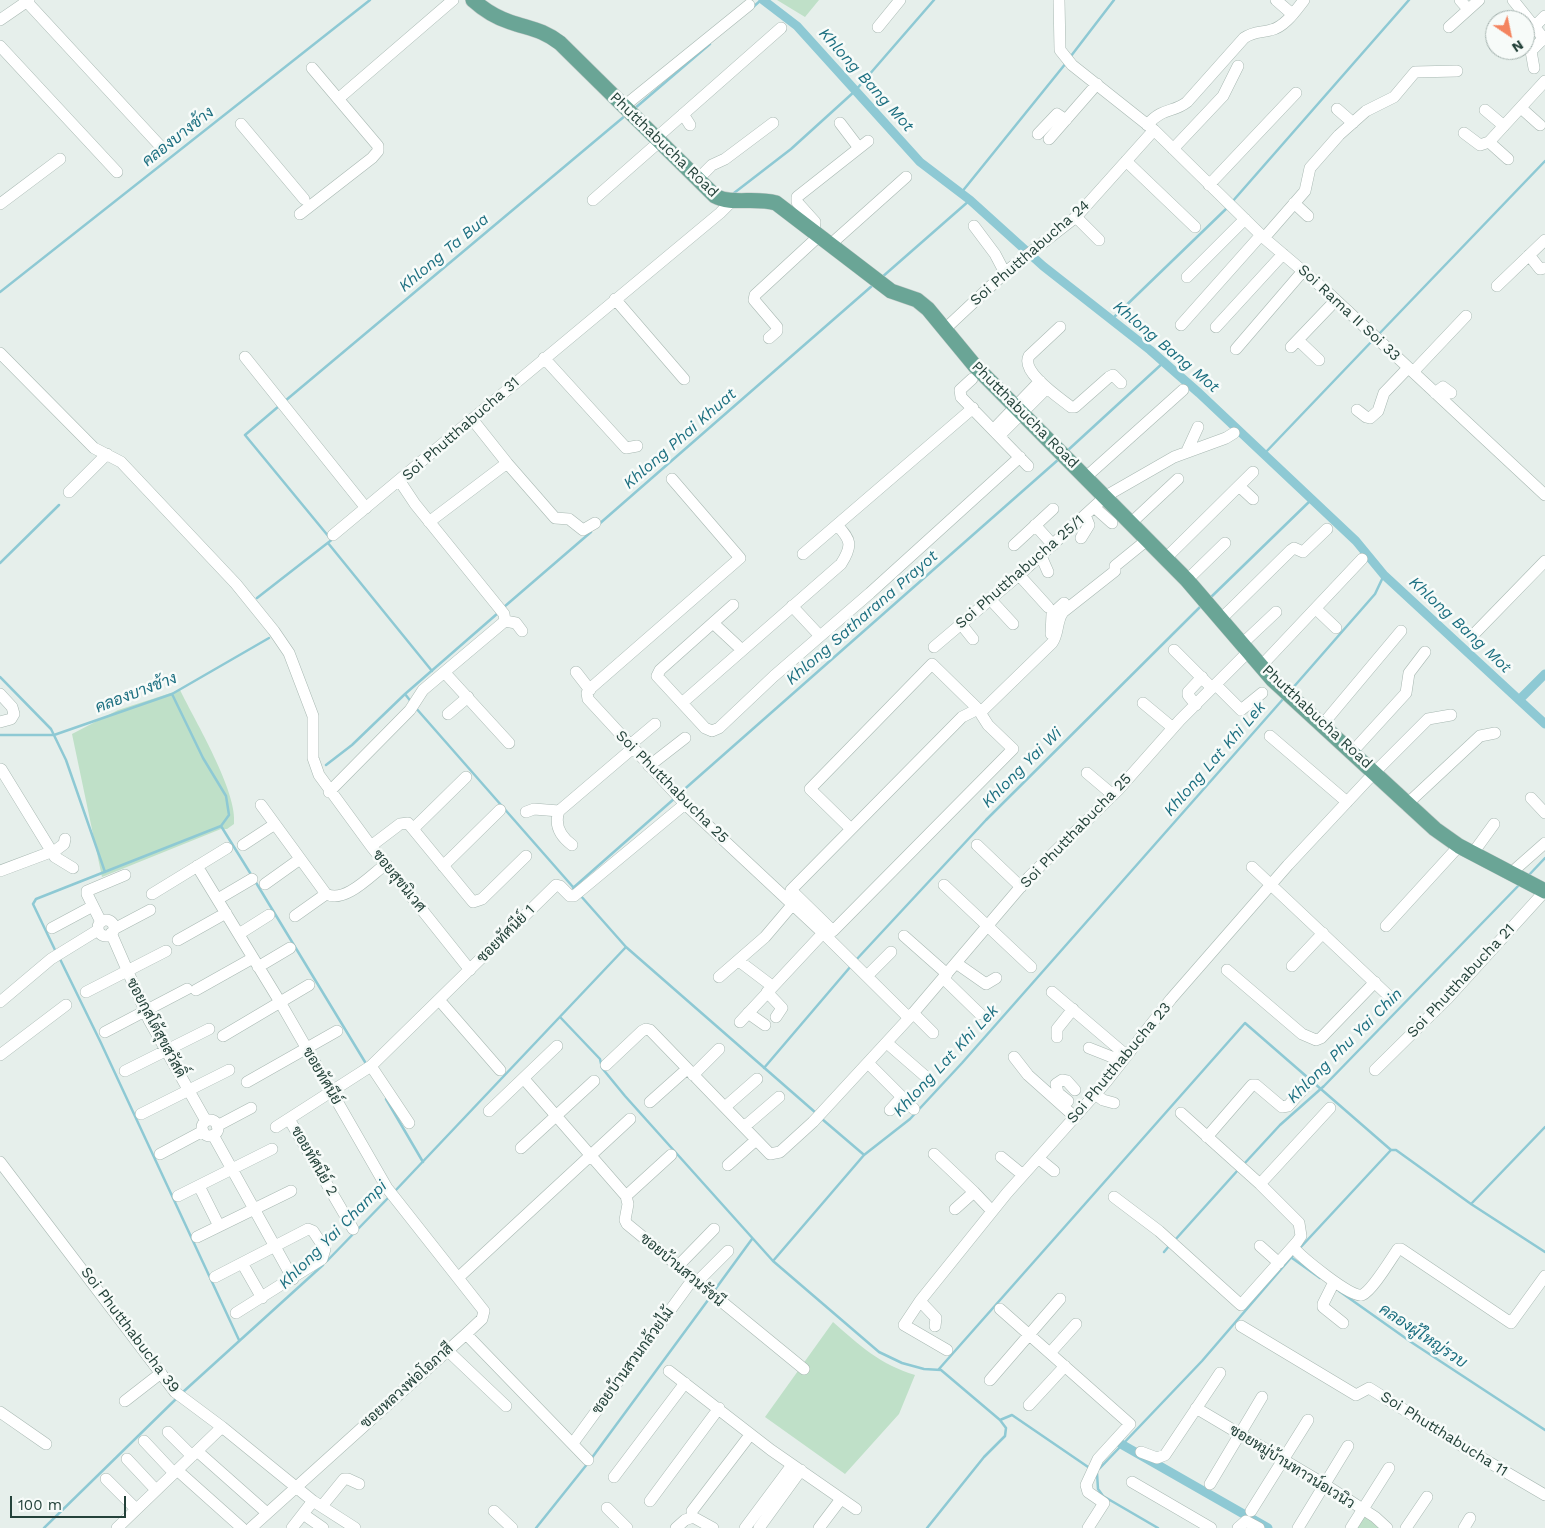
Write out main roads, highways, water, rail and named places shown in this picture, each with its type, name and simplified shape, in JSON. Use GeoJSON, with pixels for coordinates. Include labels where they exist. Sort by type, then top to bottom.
{"type":"FeatureCollection","features":[{"type":"Feature","properties":{"kind":"main road","name":"Phutthabucha Road"},"geometry":{"type":"LineString","coordinates":[[473,0],[499,18],[548,34],[715,196],[732,201],[755,199],[776,203],[891,291],[922,304],[975,366],[1106,496],[1222,618],[1273,680],[1375,772],[1406,805],[1466,849],[1545,891]]}},
{"type":"Feature","properties":{"kind":"waterway","name":"คลองบางช้าง"},"geometry":{"type":"LineString","coordinates":[[0,292],[370,0]]}},
{"type":"Feature","properties":{"kind":"waterway","name":"Khlong Ta Bua"},"geometry":{"type":"LineString","coordinates":[[752,8],[761,0]]}},
{"type":"Feature","properties":{"kind":"waterway","name":"Khlong Bang Mot"},"geometry":{"type":"LineString","coordinates":[[763,0],[797,26],[920,162],[970,200],[1043,266],[1150,350],[1199,393],[1356,541],[1384,575],[1545,724]]}},
{"type":"Feature","properties":{"kind":"waterway"},"geometry":{"type":"LineString","coordinates":[[734,193],[791,149],[855,91],[934,0]]}},
{"type":"Feature","properties":{"kind":"waterway"},"geometry":{"type":"LineString","coordinates":[[1071,56],[1114,0]]}},
{"type":"Feature","properties":{"kind":"waterway"},"geometry":{"type":"LineString","coordinates":[[1232,202],[1409,0]]}},
{"type":"Feature","properties":{"kind":"waterway","name":"Khlong Ta Bua"},"geometry":{"type":"LineString","coordinates":[[634,109],[710,44]]}},
{"type":"Feature","properties":{"kind":"waterway"},"geometry":{"type":"LineString","coordinates":[[961,193],[1066,63]]}},
{"type":"Feature","properties":{"kind":"waterway","name":"Khlong Ta Bua"},"geometry":{"type":"LineString","coordinates":[[285,401],[626,115]]}},
{"type":"Feature","properties":{"kind":"waterway"},"geometry":{"type":"LineString","coordinates":[[1378,335],[1545,161]]}},
{"type":"Feature","properties":{"kind":"waterway","name":"Khlong Phai Khuat"},"geometry":{"type":"LineString","coordinates":[[881,278],[970,200]]}},
{"type":"Feature","properties":{"kind":"waterway"},"geometry":{"type":"LineString","coordinates":[[1112,319],[1227,208]]}},
{"type":"Feature","properties":{"kind":"waterway","name":"Khlong Phai Khuat"},"geometry":{"type":"LineString","coordinates":[[598,525],[873,285]]}},
{"type":"Feature","properties":{"kind":"waterway"},"geometry":{"type":"LineString","coordinates":[[1264,454],[1373,340]]}},
{"type":"Feature","properties":{"kind":"waterway","name":"Khlong Satharana Prayot"},"geometry":{"type":"LineString","coordinates":[[1067,451],[1164,362]]}},
{"type":"Feature","properties":{"kind":"waterway","name":"Khlong Ta Bua"},"geometry":{"type":"LineString","coordinates":[[279,406],[245,435],[329,537]]}},
{"type":"Feature","properties":{"kind":"waterway","name":"Khlong Satharana Prayot"},"geometry":{"type":"LineString","coordinates":[[679,794],[1059,459]]}},
{"type":"Feature","properties":{"kind":"waterway","name":"Khlong Yai Wi"},"geometry":{"type":"LineString","coordinates":[[1209,599],[1312,499]]}},
{"type":"Feature","properties":{"kind":"waterway"},"geometry":{"type":"LineString","coordinates":[[0,563],[59,505]]}},
{"type":"Feature","properties":{"kind":"waterway","name":"Khlong Phai Khuat"},"geometry":{"type":"LineString","coordinates":[[504,607],[591,532]]}},
{"type":"Feature","properties":{"kind":"waterway"},"geometry":{"type":"LineString","coordinates":[[257,598],[334,538]]}},
{"type":"Feature","properties":{"kind":"waterway"},"geometry":{"type":"LineString","coordinates":[[328,543],[432,671]]}},
{"type":"Feature","properties":{"kind":"waterway","name":"Khlong Lat Khi Lek"},"geometry":{"type":"LineString","coordinates":[[1291,690],[1375,594],[1384,575]]}},
{"type":"Feature","properties":{"kind":"waterway","name":"Khlong Yai Wi"},"geometry":{"type":"LineString","coordinates":[[856,960],[986,820],[1201,606]]}},
{"type":"Feature","properties":{"kind":"waterway","name":"Khlong Phai Khuat"},"geometry":{"type":"LineString","coordinates":[[326,765],[352,745],[405,694],[498,613]]}},
{"type":"Feature","properties":{"kind":"waterway","name":"คลองบางช้าง"},"geometry":{"type":"LineString","coordinates":[[0,735],[54,735],[172,694],[269,638]]}},
{"type":"Feature","properties":{"kind":"waterway"},"geometry":{"type":"LineString","coordinates":[[1519,700],[1545,674]]}},
{"type":"Feature","properties":{"kind":"waterway"},"geometry":{"type":"LineString","coordinates":[[0,677],[51,729],[66,760],[105,872]]}},
{"type":"Feature","properties":{"kind":"waterway"},"geometry":{"type":"LineString","coordinates":[[172,694],[203,758],[226,796],[229,815],[221,826],[252,876]]}},
{"type":"Feature","properties":{"kind":"waterway"},"geometry":{"type":"LineString","coordinates":[[405,694],[412,703]]}},
{"type":"Feature","properties":{"kind":"waterway","name":"Khlong Lat Khi Lek"},"geometry":{"type":"LineString","coordinates":[[927,1528],[984,1457],[1005,1436],[1006,1428],[1000,1420],[941,1370],[924,1369],[902,1363],[879,1352],[773,1261],[864,1155],[910,1119],[962,1063],[1284,698]]}},
{"type":"Feature","properties":{"kind":"waterway"},"geometry":{"type":"LineString","coordinates":[[415,707],[573,887]]}},
{"type":"Feature","properties":{"kind":"waterway","name":"Khlong Satharana Prayot"},"geometry":{"type":"LineString","coordinates":[[573,888],[675,798]]}},
{"type":"Feature","properties":{"kind":"waterway"},"geometry":{"type":"LineString","coordinates":[[56,952],[33,904],[36,899],[221,826]]}},
{"type":"Feature","properties":{"kind":"waterway","name":"Khlong Phu Yai Chin"},"geometry":{"type":"LineString","coordinates":[[1528,876],[1545,858]]}},
{"type":"Feature","properties":{"kind":"waterway"},"geometry":{"type":"LineString","coordinates":[[255,881],[365,1062]]}},
{"type":"Feature","properties":{"kind":"waterway","name":"Khlong Phu Yai Chin"},"geometry":{"type":"LineString","coordinates":[[1244,1164],[1280,1125],[1324,1086],[1521,883]]}},
{"type":"Feature","properties":{"kind":"waterway"},"geometry":{"type":"LineString","coordinates":[[580,895],[626,947],[816,1113]]}},
{"type":"Feature","properties":{"kind":"waterway","name":"Khlong Yai Champi"},"geometry":{"type":"LineString","coordinates":[[395,1191],[626,947]]}},
{"type":"Feature","properties":{"kind":"waterway"},"geometry":{"type":"LineString","coordinates":[[59,957],[239,1340]]}},
{"type":"Feature","properties":{"kind":"waterway","name":"Khlong Yai Wi"},"geometry":{"type":"LineString","coordinates":[[764,1068],[851,966]]}},
{"type":"Feature","properties":{"kind":"waterway"},"geometry":{"type":"LineString","coordinates":[[560,1017],[600,1059],[602,1068],[625,1096],[773,1261]]}},
{"type":"Feature","properties":{"kind":"waterway"},"geometry":{"type":"LineString","coordinates":[[939,1369],[1245,1023],[1391,1150]]}},
{"type":"Feature","properties":{"kind":"waterway"},"geometry":{"type":"LineString","coordinates":[[386,1099],[423,1162]]}},
{"type":"Feature","properties":{"kind":"waterway"},"geometry":{"type":"LineString","coordinates":[[822,1119],[863,1154]]}},
{"type":"Feature","properties":{"kind":"waterway"},"geometry":{"type":"LineString","coordinates":[[1471,1204],[1545,1127]]}},
{"type":"Feature","properties":{"kind":"waterway"},"geometry":{"type":"LineString","coordinates":[[1299,1249],[1391,1150],[1396,1150],[1471,1204],[1545,1252]]}},
{"type":"Feature","properties":{"kind":"waterway","name":"Khlong Phu Yai Chin"},"geometry":{"type":"LineString","coordinates":[[1175,1240],[1238,1170]]}},
{"type":"Feature","properties":{"kind":"waterway","name":"Khlong Yai Champi"},"geometry":{"type":"LineString","coordinates":[[327,1261],[389,1197]]}},
{"type":"Feature","properties":{"kind":"waterway"},"geometry":{"type":"LineString","coordinates":[[714,1291],[752,1239]]}},
{"type":"Feature","properties":{"kind":"waterway","name":"Khlong Phu Yai Chin"},"geometry":{"type":"LineString","coordinates":[[1164,1252],[1169,1246]]}},
{"type":"Feature","properties":{"kind":"waterway"},"geometry":{"type":"LineString","coordinates":[[1099,1469],[1202,1361],[1295,1253]]}},
{"type":"Feature","properties":{"kind":"waterway","name":"คลองผู้ใหญ่รวบ"},"geometry":{"type":"LineString","coordinates":[[1292,1258],[1320,1278]]}},
{"type":"Feature","properties":{"kind":"waterway","name":"Khlong Yai Champi"},"geometry":{"type":"LineString","coordinates":[[183,1392],[323,1265]]}},
{"type":"Feature","properties":{"kind":"waterway","name":"คลองผู้ใหญ่รวบ"},"geometry":{"type":"LineString","coordinates":[[1339,1291],[1411,1342],[1545,1430]]}},
{"type":"Feature","properties":{"kind":"waterway"},"geometry":{"type":"LineString","coordinates":[[591,1459],[711,1296]]}},
{"type":"Feature","properties":{"kind":"waterway","name":"Khlong Yai Champi"},"geometry":{"type":"LineString","coordinates":[[44,1528],[177,1398]]}},
{"type":"Feature","properties":{"kind":"waterway"},"geometry":{"type":"LineString","coordinates":[[1000,1420],[1012,1415],[1091,1469]]}},
{"type":"Feature","properties":{"kind":"waterway"},"geometry":{"type":"LineString","coordinates":[[1121,1444],[1268,1528]]}},
{"type":"Feature","properties":{"kind":"waterway"},"geometry":{"type":"LineString","coordinates":[[536,1528],[588,1463]]}},
{"type":"Feature","properties":{"kind":"waterway"},"geometry":{"type":"LineString","coordinates":[[1097,1473],[1098,1489],[1103,1496],[1158,1528]]}}]}
